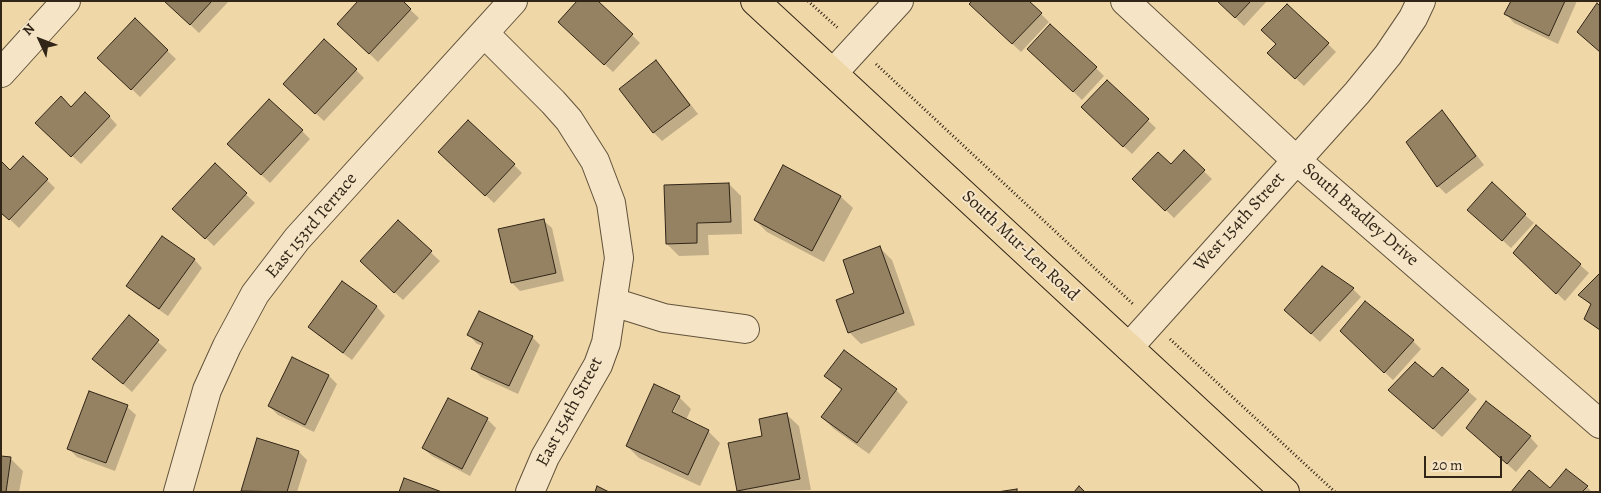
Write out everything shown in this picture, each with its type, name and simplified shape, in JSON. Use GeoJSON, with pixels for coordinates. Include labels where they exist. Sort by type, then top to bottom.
{"type":"FeatureCollection","features":[{"type":"Feature","properties":{"kind":"main road","name":"South Mur-Len Road"},"geometry":{"type":"LineString","coordinates":[[755,1],[1284,492]]}},
{"type":"Feature","properties":{"kind":"street"},"geometry":{"type":"LineString","coordinates":[[1,73],[66,1]]}},
{"type":"Feature","properties":{"kind":"street","name":"East 153rd Terrace"},"geometry":{"type":"LineString","coordinates":[[178,492],[207,390],[227,346],[255,294],[297,239],[513,1]]}},
{"type":"Feature","properties":{"kind":"street"},"geometry":{"type":"LineString","coordinates":[[833,73],[899,1]]}},
{"type":"Feature","properties":{"kind":"street","name":"South Bradley Drive"},"geometry":{"type":"LineString","coordinates":[[1125,1],[1296,160],[1600,424]]}},
{"type":"Feature","properties":{"kind":"street","name":"West 154th Street"},"geometry":{"type":"LineString","coordinates":[[1129,347],[1357,94],[1388,56],[1413,18],[1421,1]]}},
{"type":"Feature","properties":{"kind":"street","name":"East 154th Street"},"geometry":{"type":"LineString","coordinates":[[484,33],[553,102],[568,120],[595,161],[611,203],[619,258],[606,343],[598,365],[545,457],[530,492]]}},
{"type":"Feature","properties":{"kind":"street"},"geometry":{"type":"LineString","coordinates":[[613,302],[664,318],[746,329]]}},
{"type":"Feature","properties":{"kind":"path"},"geometry":{"type":"LineString","coordinates":[[808,1],[1334,492]]}},
{"type":"Feature","properties":{"kind":"building"},"geometry":{"type":"Polygon","coordinates":[[[164,1],[212,1],[190,25],[164,1]]]}},
{"type":"Feature","properties":{"kind":"building"},"geometry":{"type":"Polygon","coordinates":[[[358,1],[403,1],[411,9],[369,54],[337,24],[358,1]]]}},
{"type":"Feature","properties":{"kind":"building"},"geometry":{"type":"Polygon","coordinates":[[[577,1],[598,1],[633,34],[604,65],[558,22],[577,1]]]}},
{"type":"Feature","properties":{"kind":"building"},"geometry":{"type":"Polygon","coordinates":[[[972,1],[1029,1],[1042,13],[1012,44],[969,4],[972,1]]]}},
{"type":"Feature","properties":{"kind":"building"},"geometry":{"type":"Polygon","coordinates":[[[1217,1],[1251,1],[1235,18],[1217,1]]]}},
{"type":"Feature","properties":{"kind":"building"},"geometry":{"type":"Polygon","coordinates":[[[1511,1],[1565,1],[1549,36],[1504,14],[1511,1]]]}},
{"type":"Feature","properties":{"kind":"building"},"geometry":{"type":"Polygon","coordinates":[[[1597,3],[1600,6],[1600,52],[1577,32],[1597,3]]]}},
{"type":"Feature","properties":{"kind":"building"},"geometry":{"type":"Polygon","coordinates":[[[1287,4],[1329,43],[1295,79],[1267,53],[1276,44],[1261,30],[1287,4]]]}},
{"type":"Feature","properties":{"kind":"building"},"geometry":{"type":"Polygon","coordinates":[[[135,18],[168,50],[131,90],[97,58],[135,18]]]}},
{"type":"Feature","properties":{"kind":"building"},"geometry":{"type":"Polygon","coordinates":[[[1050,24],[1097,67],[1073,92],[1027,49],[1050,24]]]}},
{"type":"Feature","properties":{"kind":"building"},"geometry":{"type":"Polygon","coordinates":[[[324,39],[357,69],[315,114],[283,84],[324,39]]]}},
{"type":"Feature","properties":{"kind":"building"},"geometry":{"type":"Polygon","coordinates":[[[656,60],[690,105],[653,133],[619,89],[656,60]]]}},
{"type":"Feature","properties":{"kind":"building"},"geometry":{"type":"Polygon","coordinates":[[[1107,80],[1149,119],[1123,147],[1081,107],[1107,80]]]}},
{"type":"Feature","properties":{"kind":"building"},"geometry":{"type":"Polygon","coordinates":[[[85,92],[110,116],[71,157],[35,123],[61,96],[71,107],[85,92]]]}},
{"type":"Feature","properties":{"kind":"building"},"geometry":{"type":"Polygon","coordinates":[[[269,99],[303,130],[261,175],[227,144],[269,99]]]}},
{"type":"Feature","properties":{"kind":"building"},"geometry":{"type":"Polygon","coordinates":[[[1442,110],[1476,156],[1437,187],[1406,142],[1442,110]]]}},
{"type":"Feature","properties":{"kind":"building"},"geometry":{"type":"Polygon","coordinates":[[[468,120],[515,164],[485,196],[438,152],[468,120]]]}},
{"type":"Feature","properties":{"kind":"building"},"geometry":{"type":"Polygon","coordinates":[[[1184,150],[1205,170],[1165,211],[1132,179],[1158,152],[1171,164],[1184,150]]]}},
{"type":"Feature","properties":{"kind":"building"},"geometry":{"type":"Polygon","coordinates":[[[23,156],[48,179],[9,220],[1,213],[1,161],[10,170],[23,156]]]}},
{"type":"Feature","properties":{"kind":"building"},"geometry":{"type":"Polygon","coordinates":[[[215,163],[247,193],[205,239],[172,209],[215,163]]]}},
{"type":"Feature","properties":{"kind":"building"},"geometry":{"type":"Polygon","coordinates":[[[783,165],[841,196],[812,251],[754,220],[783,165]]]}},
{"type":"Feature","properties":{"kind":"building"},"geometry":{"type":"Polygon","coordinates":[[[1492,182],[1526,214],[1502,241],[1467,210],[1492,182]]]}},
{"type":"Feature","properties":{"kind":"building"},"geometry":{"type":"Polygon","coordinates":[[[729,183],[731,222],[697,223],[697,243],[666,244],[664,185],[729,183]]]}},
{"type":"Feature","properties":{"kind":"building"},"geometry":{"type":"Polygon","coordinates":[[[544,219],[556,273],[511,283],[498,229],[544,219]]]}},
{"type":"Feature","properties":{"kind":"building"},"geometry":{"type":"Polygon","coordinates":[[[398,220],[432,251],[394,293],[360,261],[398,220]]]}},
{"type":"Feature","properties":{"kind":"building"},"geometry":{"type":"Polygon","coordinates":[[[1536,225],[1581,264],[1556,294],[1513,253],[1536,225]]]}},
{"type":"Feature","properties":{"kind":"building"},"geometry":{"type":"Polygon","coordinates":[[[162,236],[195,259],[159,309],[126,286],[162,236]]]}},
{"type":"Feature","properties":{"kind":"building"},"geometry":{"type":"Polygon","coordinates":[[[880,246],[904,313],[848,333],[836,300],[854,293],[843,260],[880,246]]]}},
{"type":"Feature","properties":{"kind":"building"},"geometry":{"type":"Polygon","coordinates":[[[1322,266],[1354,288],[1311,334],[1284,310],[1322,266]]]}},
{"type":"Feature","properties":{"kind":"building"},"geometry":{"type":"Polygon","coordinates":[[[1600,273],[1600,330],[1584,319],[1591,304],[1578,295],[1600,273]]]}},
{"type":"Feature","properties":{"kind":"building"},"geometry":{"type":"Polygon","coordinates":[[[342,281],[377,306],[343,353],[308,327],[342,281]]]}},
{"type":"Feature","properties":{"kind":"building"},"geometry":{"type":"Polygon","coordinates":[[[1365,301],[1414,340],[1384,373],[1340,331],[1365,301]]]}},
{"type":"Feature","properties":{"kind":"building"},"geometry":{"type":"Polygon","coordinates":[[[479,311],[533,336],[509,386],[471,369],[483,343],[467,335],[479,311]]]}},
{"type":"Feature","properties":{"kind":"building"},"geometry":{"type":"Polygon","coordinates":[[[129,315],[159,340],[123,384],[92,359],[129,315]]]}},
{"type":"Feature","properties":{"kind":"building"},"geometry":{"type":"Polygon","coordinates":[[[844,350],[897,389],[857,443],[821,417],[842,389],[824,376],[844,350]]]}},
{"type":"Feature","properties":{"kind":"building"},"geometry":{"type":"Polygon","coordinates":[[[292,357],[329,375],[305,425],[268,406],[292,357]]]}},
{"type":"Feature","properties":{"kind":"building"},"geometry":{"type":"Polygon","coordinates":[[[1415,362],[1433,377],[1442,367],[1469,390],[1433,429],[1388,390],[1415,362]]]}},
{"type":"Feature","properties":{"kind":"building"},"geometry":{"type":"Polygon","coordinates":[[[654,384],[680,396],[672,412],[709,430],[688,475],[626,446],[654,384]]]}},
{"type":"Feature","properties":{"kind":"building"},"geometry":{"type":"Polygon","coordinates":[[[89,391],[128,405],[106,463],[67,449],[89,391]]]}},
{"type":"Feature","properties":{"kind":"building"},"geometry":{"type":"Polygon","coordinates":[[[448,398],[488,418],[462,469],[422,448],[448,398]]]}},
{"type":"Feature","properties":{"kind":"building"},"geometry":{"type":"Polygon","coordinates":[[[1486,401],[1531,436],[1507,464],[1466,428],[1486,401]]]}},
{"type":"Feature","properties":{"kind":"building"},"geometry":{"type":"Polygon","coordinates":[[[787,413],[800,479],[737,491],[728,443],[762,436],[759,419],[787,413]]]}},
{"type":"Feature","properties":{"kind":"building"},"geometry":{"type":"Polygon","coordinates":[[[257,438],[299,451],[287,492],[241,491],[257,438]]]}},
{"type":"Feature","properties":{"kind":"building"},"geometry":{"type":"Polygon","coordinates":[[[1,456],[11,457],[6,492],[1,492],[1,456]]]}},
{"type":"Feature","properties":{"kind":"building"},"geometry":{"type":"Polygon","coordinates":[[[1566,469],[1588,486],[1582,492],[1511,492],[1529,470],[1550,488],[1566,469]]]}},
{"type":"Feature","properties":{"kind":"building"},"geometry":{"type":"Polygon","coordinates":[[[404,478],[442,492],[399,492],[404,478]]]}},
{"type":"Feature","properties":{"kind":"building"},"geometry":{"type":"Polygon","coordinates":[[[597,486],[609,492],[595,492],[597,486]]]}},
{"type":"Feature","properties":{"kind":"building"},"geometry":{"type":"Polygon","coordinates":[[[1079,486],[1085,492],[1074,492],[1079,486]]]}},
{"type":"Feature","properties":{"kind":"building"},"geometry":{"type":"Polygon","coordinates":[[[1017,489],[1017,492],[997,492],[1017,489]]]}}]}
